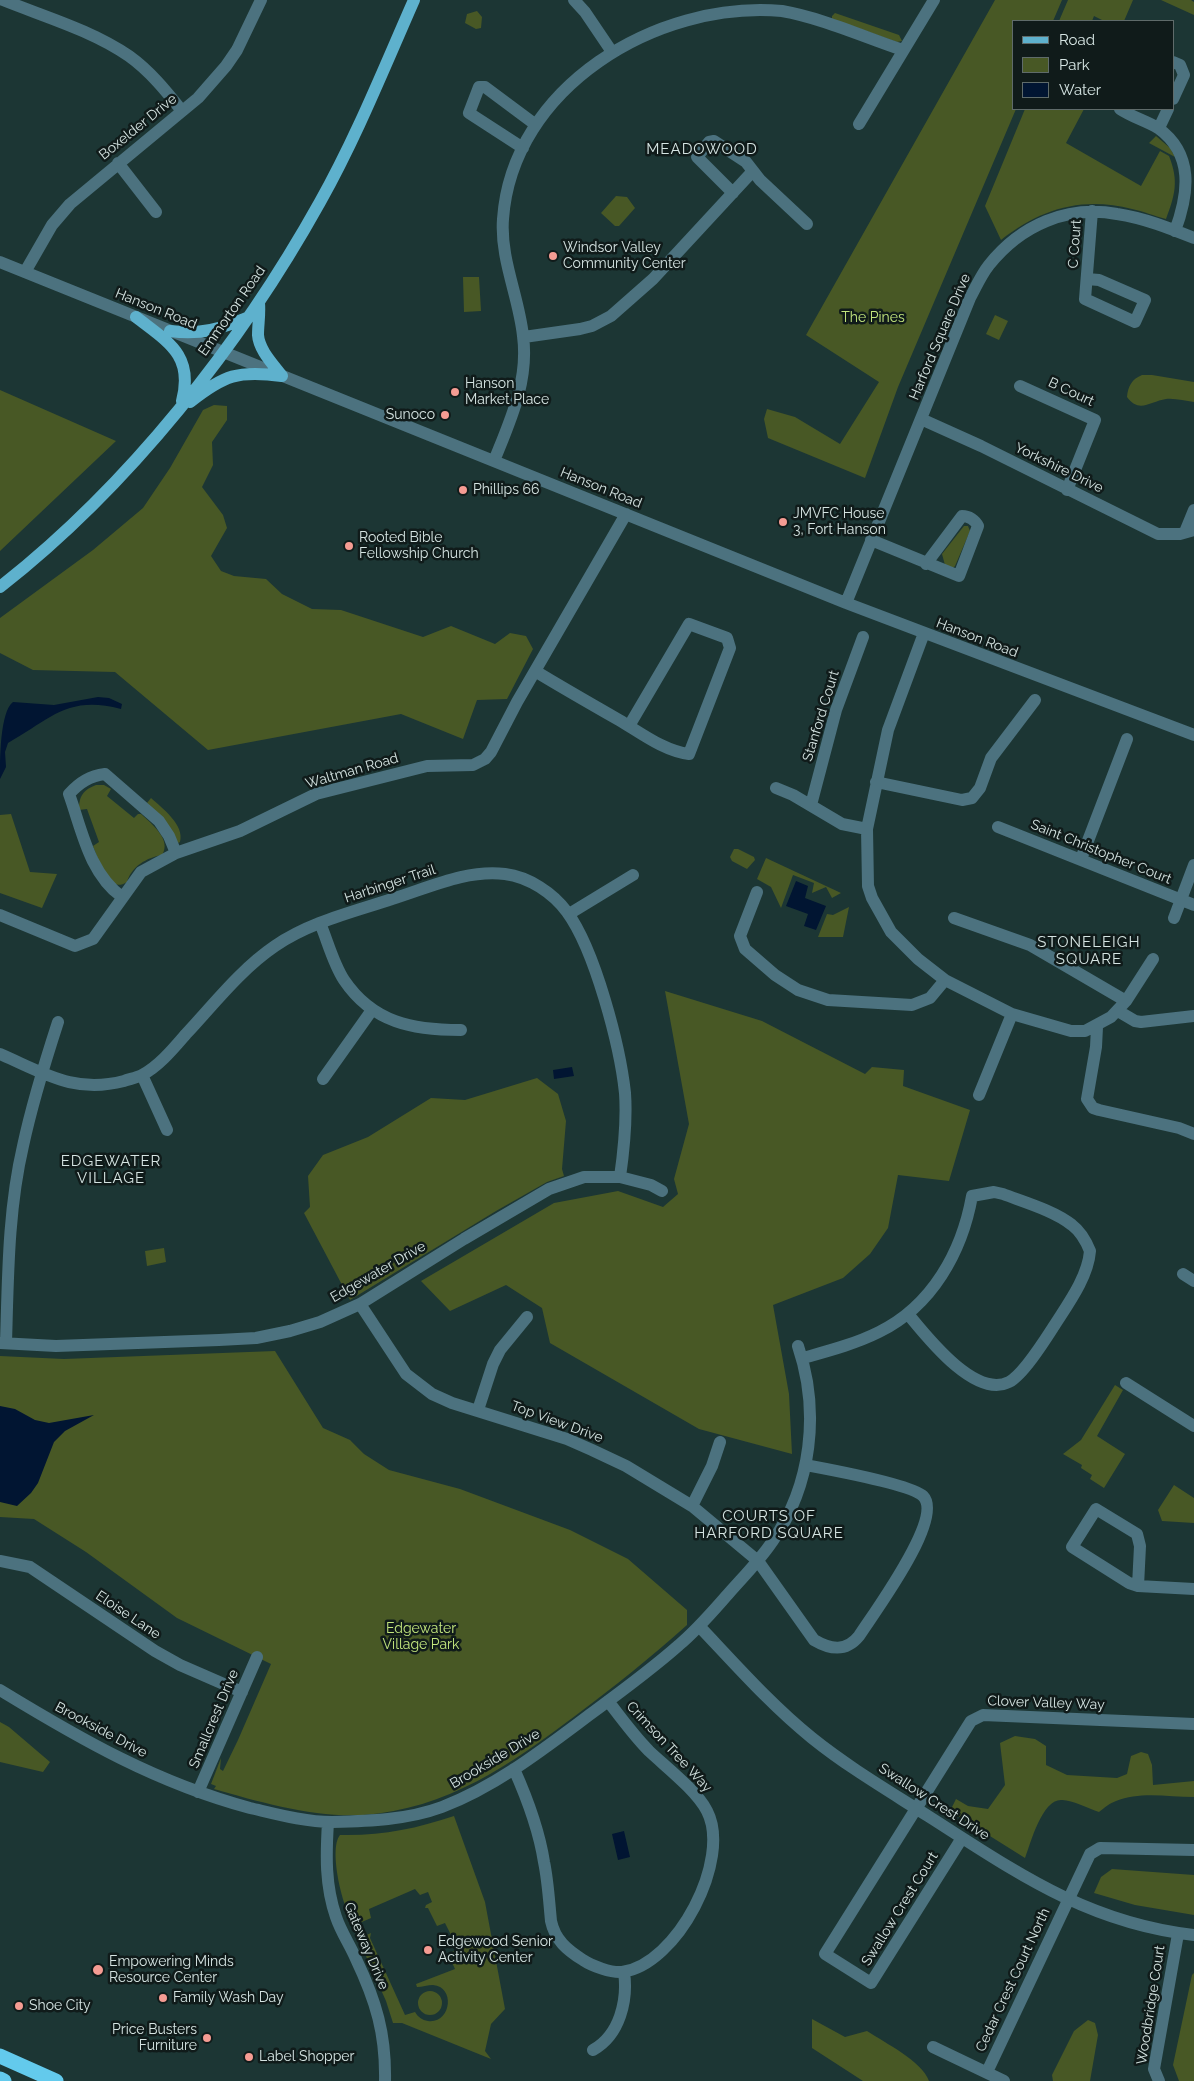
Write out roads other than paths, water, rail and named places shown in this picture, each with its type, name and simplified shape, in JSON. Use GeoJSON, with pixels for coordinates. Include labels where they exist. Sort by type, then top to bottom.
{"type":"FeatureCollection","features":[{"type":"Feature","properties":{"kind":"highway"},"geometry":{"type":"LineString","coordinates":[[0,2056],[56,2081]]}},
{"type":"Feature","properties":{"kind":"highway"},"geometry":{"type":"LineString","coordinates":[[0,2079],[4,2081]]}},
{"type":"Feature","properties":{"kind":"main road","name":"Emmorton Road"},"geometry":{"type":"LineString","coordinates":[[0,587],[82,514],[110,486],[182,405],[259,303],[321,201],[360,122],[414,0]]}},
{"type":"Feature","properties":{"kind":"main road"},"geometry":{"type":"LineString","coordinates":[[259,303],[261,316],[258,330],[260,343],[282,376]]}},
{"type":"Feature","properties":{"kind":"main road"},"geometry":{"type":"LineString","coordinates":[[136,317],[176,350],[185,367],[185,389],[182,405]]}},
{"type":"Feature","properties":{"kind":"main road"},"geometry":{"type":"LineString","coordinates":[[170,331],[201,333],[214,331],[249,317]]}},
{"type":"Feature","properties":{"kind":"main road"},"geometry":{"type":"LineString","coordinates":[[172,416],[205,390],[232,376],[257,373],[282,376]]}},
{"type":"Feature","properties":{"kind":"street"},"geometry":{"type":"LineString","coordinates":[[3,0],[88,34],[130,57],[164,88],[182,111]]}},
{"type":"Feature","properties":{"kind":"street","name":"Boxelder Drive"},"geometry":{"type":"LineString","coordinates":[[25,272],[52,226],[70,204],[198,98],[226,66],[261,0]]}},
{"type":"Feature","properties":{"kind":"street"},"geometry":{"type":"LineString","coordinates":[[574,0],[585,12],[610,49]]}},
{"type":"Feature","properties":{"kind":"street"},"geometry":{"type":"LineString","coordinates":[[859,124],[934,0]]}},
{"type":"Feature","properties":{"kind":"street"},"geometry":{"type":"LineString","coordinates":[[494,462],[523,379],[524,337],[503,232],[506,194],[523,148],[536,125],[572,80],[610,49],[642,32],[687,16],[744,9],[783,6],[814,20],[903,50]]}},
{"type":"Feature","properties":{"kind":"street"},"geometry":{"type":"LineString","coordinates":[[1174,63],[1180,66],[1184,75],[1174,97]]}},
{"type":"Feature","properties":{"kind":"street"},"geometry":{"type":"LineString","coordinates":[[523,148],[469,113],[480,87],[485,87],[536,125]]}},
{"type":"Feature","properties":{"kind":"street"},"geometry":{"type":"LineString","coordinates":[[1122,110],[1159,128],[1175,143],[1181,152],[1188,172],[1188,190],[1175,231]]}},
{"type":"Feature","properties":{"kind":"street"},"geometry":{"type":"LineString","coordinates":[[1159,128],[1168,110]]}},
{"type":"Feature","properties":{"kind":"street"},"geometry":{"type":"LineString","coordinates":[[733,193],[697,157],[708,142],[714,142],[746,162],[752,172],[807,224]]}},
{"type":"Feature","properties":{"kind":"street"},"geometry":{"type":"LineString","coordinates":[[118,163],[156,212]]}},
{"type":"Feature","properties":{"kind":"street"},"geometry":{"type":"LineString","coordinates":[[524,337],[580,329],[597,324],[611,316],[653,279],[752,172]]}},
{"type":"Feature","properties":{"kind":"street","name":"Harford Square Drive"},"geometry":{"type":"LineString","coordinates":[[846,603],[970,298],[988,266],[1018,238],[1045,220],[1061,215],[1092,212],[1126,216],[1194,238]]}},
{"type":"Feature","properties":{"kind":"street","name":"C Court"},"geometry":{"type":"LineString","coordinates":[[1087,279],[1099,280],[1145,300],[1135,322],[1085,299],[1092,212]]}},
{"type":"Feature","properties":{"kind":"street","name":"Hanson Road"},"geometry":{"type":"LineString","coordinates":[[0,262],[924,634],[1194,735]]}},
{"type":"Feature","properties":{"kind":"street","name":"B Court"},"geometry":{"type":"LineString","coordinates":[[1020,386],[1095,420],[1067,490]]}},
{"type":"Feature","properties":{"kind":"street","name":"Yorkshire Drive"},"geometry":{"type":"LineString","coordinates":[[921,419],[982,446],[1158,534],[1189,531],[1194,510]]}},
{"type":"Feature","properties":{"kind":"street","name":"Waltman Road"},"geometry":{"type":"LineString","coordinates":[[0,916],[75,946],[93,939],[142,872],[176,852],[240,831],[316,794],[427,766],[473,765],[479,763],[491,752],[535,671],[626,514]]}},
{"type":"Feature","properties":{"kind":"street"},"geometry":{"type":"LineString","coordinates":[[871,540],[926,564],[960,576],[978,526],[976,522],[967,516],[962,516],[926,564]]}},
{"type":"Feature","properties":{"kind":"street"},"geometry":{"type":"LineString","coordinates":[[535,671],[629,726],[666,747],[689,754],[730,648],[727,638],[689,624],[629,726]]}},
{"type":"Feature","properties":{"kind":"street"},"geometry":{"type":"LineString","coordinates":[[924,634],[888,730],[867,829],[866,863],[868,886],[872,898],[891,932],[918,959],[945,980],[1012,1014],[1071,1031],[1085,1031],[1097,1027],[1122,1006],[1153,959]]}},
{"type":"Feature","properties":{"kind":"street","name":"Stanford Court"},"geometry":{"type":"LineString","coordinates":[[811,805],[836,710],[863,637]]}},
{"type":"Feature","properties":{"kind":"street"},"geometry":{"type":"LineString","coordinates":[[876,782],[962,800],[972,798],[980,788],[991,758],[1035,700]]}},
{"type":"Feature","properties":{"kind":"street"},"geometry":{"type":"LineString","coordinates":[[1081,859],[1127,739]]}},
{"type":"Feature","properties":{"kind":"street"},"geometry":{"type":"LineString","coordinates":[[122,897],[103,880],[95,867],[69,794],[78,784],[93,775],[105,774],[159,821],[170,836],[176,852]]}},
{"type":"Feature","properties":{"kind":"street"},"geometry":{"type":"LineString","coordinates":[[776,788],[811,805],[842,824],[867,829]]}},
{"type":"Feature","properties":{"kind":"street","name":"Saint Christopher Court"},"geometry":{"type":"LineString","coordinates":[[998,827],[1194,905]]}},
{"type":"Feature","properties":{"kind":"street"},"geometry":{"type":"LineString","coordinates":[[1174,918],[1194,865]]}},
{"type":"Feature","properties":{"kind":"street","name":"Harbinger Trail"},"geometry":{"type":"LineString","coordinates":[[0,1054],[69,1083],[86,1086],[101,1086],[142,1075],[170,1052],[244,971],[293,935],[320,923],[460,878],[487,873],[507,874],[535,884],[549,893],[569,914],[586,946],[605,1000],[624,1094],[625,1130],[620,1177]]}},
{"type":"Feature","properties":{"kind":"street"},"geometry":{"type":"LineString","coordinates":[[569,914],[633,875]]}},
{"type":"Feature","properties":{"kind":"street"},"geometry":{"type":"LineString","coordinates":[[757,892],[740,936],[745,949],[775,975],[798,990],[828,1000],[912,1005],[930,998],[945,980]]}},
{"type":"Feature","properties":{"kind":"street"},"geometry":{"type":"LineString","coordinates":[[954,918],[1030,945],[1122,1006],[1135,1021],[1141,1022],[1194,1016]]}},
{"type":"Feature","properties":{"kind":"street"},"geometry":{"type":"LineString","coordinates":[[320,923],[344,979],[372,1010],[407,1025],[425,1029],[461,1030]]}},
{"type":"Feature","properties":{"kind":"street"},"geometry":{"type":"LineString","coordinates":[[323,1078],[372,1010]]}},
{"type":"Feature","properties":{"kind":"street"},"geometry":{"type":"LineString","coordinates":[[979,1095],[1012,1014]]}},
{"type":"Feature","properties":{"kind":"street"},"geometry":{"type":"LineString","coordinates":[[3,1343],[16,1185],[22,1147],[42,1072],[58,1022]]}},
{"type":"Feature","properties":{"kind":"street"},"geometry":{"type":"LineString","coordinates":[[1097,1027],[1096,1047],[1087,1099],[1089,1104],[1099,1110],[1179,1128],[1194,1134]]}},
{"type":"Feature","properties":{"kind":"street"},"geometry":{"type":"LineString","coordinates":[[142,1075],[167,1130]]}},
{"type":"Feature","properties":{"kind":"street","name":"Edgewater Drive"},"geometry":{"type":"LineString","coordinates":[[3,1343],[56,1346],[256,1338],[290,1331],[320,1322],[360,1304],[549,1189],[584,1177],[620,1177],[651,1185],[662,1191]]}},
{"type":"Feature","properties":{"kind":"street"},"geometry":{"type":"LineString","coordinates":[[803,1358],[834,1350],[879,1332],[908,1314],[931,1290],[950,1264],[969,1214],[972,1196],[994,1192],[1003,1194],[1072,1224],[1080,1233],[1090,1251],[1085,1272],[1046,1339],[1010,1382],[989,1385],[967,1375],[926,1336],[908,1314]]}},
{"type":"Feature","properties":{"kind":"street","name":"Top View Drive"},"geometry":{"type":"LineString","coordinates":[[360,1304],[396,1361],[418,1384],[452,1402],[567,1439],[592,1450],[626,1466],[692,1506],[758,1561],[814,1640],[827,1647],[841,1649],[847,1647],[859,1636],[917,1544],[925,1523],[928,1506],[922,1495],[917,1492],[874,1479],[806,1465]]}},
{"type":"Feature","properties":{"kind":"street"},"geometry":{"type":"LineString","coordinates":[[478,1410],[493,1364],[500,1350],[526,1317]]}},
{"type":"Feature","properties":{"kind":"street"},"geometry":{"type":"LineString","coordinates":[[758,1561],[774,1539],[789,1512],[806,1465],[811,1435],[811,1413],[803,1358],[798,1346]]}},
{"type":"Feature","properties":{"kind":"street"},"geometry":{"type":"LineString","coordinates":[[1126,1383],[1194,1426]]}},
{"type":"Feature","properties":{"kind":"street"},"geometry":{"type":"LineString","coordinates":[[692,1506],[712,1466],[720,1442]]}},
{"type":"Feature","properties":{"kind":"street"},"geometry":{"type":"LineString","coordinates":[[1138,1586],[1139,1538],[1137,1534],[1096,1509],[1072,1547],[1129,1583],[1138,1586],[1194,1589]]}},
{"type":"Feature","properties":{"kind":"street","name":"Eloise Lane"},"geometry":{"type":"LineString","coordinates":[[0,1561],[30,1567],[155,1651],[178,1664],[242,1692]]}},
{"type":"Feature","properties":{"kind":"street","name":"Brookside Drive"},"geometry":{"type":"LineString","coordinates":[[0,1690],[123,1760],[198,1792],[278,1815],[328,1822],[405,1818],[440,1807],[473,1793],[514,1769],[608,1702],[680,1645],[758,1561]]}},
{"type":"Feature","properties":{"kind":"street","name":"Swallow Crest Drive"},"geometry":{"type":"LineString","coordinates":[[699,1626],[784,1713],[812,1738],[841,1760],[962,1838],[1040,1886],[1067,1900],[1122,1920],[1178,1934],[1194,1935]]}},
{"type":"Feature","properties":{"kind":"street","name":"Smallcrest Drive"},"geometry":{"type":"LineString","coordinates":[[198,1792],[257,1657]]}},
{"type":"Feature","properties":{"kind":"street","name":"Crimson Tree Way"},"geometry":{"type":"LineString","coordinates":[[608,1702],[648,1749],[695,1795],[707,1810],[712,1826],[713,1850],[707,1875],[702,1890],[684,1924],[665,1950],[639,1967],[624,1972]]}},
{"type":"Feature","properties":{"kind":"street","name":"Clover Valley Way"},"geometry":{"type":"LineString","coordinates":[[917,1809],[971,1721],[983,1715],[1194,1724]]}},
{"type":"Feature","properties":{"kind":"street"},"geometry":{"type":"LineString","coordinates":[[514,1769],[524,1791],[544,1860],[552,1930],[567,1950],[587,1963],[624,1972],[625,1989],[620,2020],[601,2046],[593,2050]]}},
{"type":"Feature","properties":{"kind":"street","name":"Swallow Crest Court"},"geometry":{"type":"LineString","coordinates":[[917,1809],[825,1954],[871,1983],[962,1838]]}},
{"type":"Feature","properties":{"kind":"street","name":"Gateway Drive"},"geometry":{"type":"LineString","coordinates":[[328,1822],[327,1880],[336,1918],[361,1970],[380,2019],[386,2058],[385,2081]]}},
{"type":"Feature","properties":{"kind":"street","name":"Cedar Crest Court North"},"geometry":{"type":"LineString","coordinates":[[986,2072],[1090,1854],[1100,1848],[1194,1850]]}},
{"type":"Feature","properties":{"kind":"street","name":"Woodbridge Court"},"geometry":{"type":"LineString","coordinates":[[1159,2081],[1154,2068],[1178,1934]]}},
{"type":"Feature","properties":{"kind":"street","name":"Cedar Crest Court North"},"geometry":{"type":"LineString","coordinates":[[933,2047],[1004,2081]]}},
{"type":"Feature","properties":{"kind":"water"},"geometry":{"type":"Polygon","coordinates":[[[98,697],[109,698],[122,704],[121,709],[102,705],[87,705],[73,707],[48,718],[8,743],[5,752],[6,767],[0,779],[3,725],[5,715],[13,702],[54,705],[98,697]]]}},
{"type":"Feature","properties":{"kind":"water"},"geometry":{"type":"Polygon","coordinates":[[[796,881],[808,886],[805,898],[826,906],[816,930],[804,926],[808,914],[786,906],[796,881]]]}},
{"type":"Feature","properties":{"kind":"water"},"geometry":{"type":"Polygon","coordinates":[[[572,1067],[574,1076],[554,1079],[553,1070],[572,1067]]]}},
{"type":"Feature","properties":{"kind":"water"},"geometry":{"type":"Polygon","coordinates":[[[0,1406],[15,1409],[35,1420],[49,1423],[94,1415],[65,1431],[54,1442],[38,1483],[31,1493],[17,1506],[0,1502],[0,1406]]]}},
{"type":"Feature","properties":{"kind":"water"},"geometry":{"type":"Polygon","coordinates":[[[624,1831],[630,1857],[618,1860],[612,1834],[624,1831]]]}},
{"type":"Feature","properties":{"kind":"place","name":"Windsor Valley Community Center"},"geometry":{"type":"Point","coordinates":[553,256]}},
{"type":"Feature","properties":{"kind":"place","name":"Hanson Market Place"},"geometry":{"type":"Point","coordinates":[455,392]}},
{"type":"Feature","properties":{"kind":"place","name":"Sunoco"},"geometry":{"type":"Point","coordinates":[445,415]}},
{"type":"Feature","properties":{"kind":"place","name":"Phillips 66"},"geometry":{"type":"Point","coordinates":[463,490]}},
{"type":"Feature","properties":{"kind":"place","name":"JMVFC House 3, Fort Hanson"},"geometry":{"type":"Point","coordinates":[783,522]}},
{"type":"Feature","properties":{"kind":"place","name":"Rooted Bible Fellowship Church"},"geometry":{"type":"Point","coordinates":[349,546]}},
{"type":"Feature","properties":{"kind":"place","name":"Edgewood Senior Activity Center"},"geometry":{"type":"Point","coordinates":[428,1950]}},
{"type":"Feature","properties":{"kind":"place","name":"Empowering Minds Resource Center"},"geometry":{"type":"Point","coordinates":[98,1970]}},
{"type":"Feature","properties":{"kind":"place","name":"Family Wash Day"},"geometry":{"type":"Point","coordinates":[163,1998]}},
{"type":"Feature","properties":{"kind":"place","name":"Shoe City"},"geometry":{"type":"Point","coordinates":[19,2006]}},
{"type":"Feature","properties":{"kind":"place","name":"Price Busters Furniture"},"geometry":{"type":"Point","coordinates":[207,2038]}},
{"type":"Feature","properties":{"kind":"place","name":"Label Shopper"},"geometry":{"type":"Point","coordinates":[249,2057]}},
{"type":"Feature","properties":{"kind":"district","name":"MEADOWOOD"},"geometry":{"type":"Point","coordinates":[702,149]}},
{"type":"Feature","properties":{"kind":"district","name":"STONELEIGH SQUARE"},"geometry":{"type":"Point","coordinates":[1089,950]}},
{"type":"Feature","properties":{"kind":"district","name":"EDGEWATER VILLAGE"},"geometry":{"type":"Point","coordinates":[111,1170]}},
{"type":"Feature","properties":{"kind":"district","name":"COURTS OF HARFORD SQUARE"},"geometry":{"type":"Point","coordinates":[769,1524]}},
{"type":"Feature","properties":{"kind":"park label","name":"The Pines"},"geometry":{"type":"Point","coordinates":[873,318]}},
{"type":"Feature","properties":{"kind":"park label","name":"Edgewater Village Park"},"geometry":{"type":"Point","coordinates":[421,1638]}}]}
